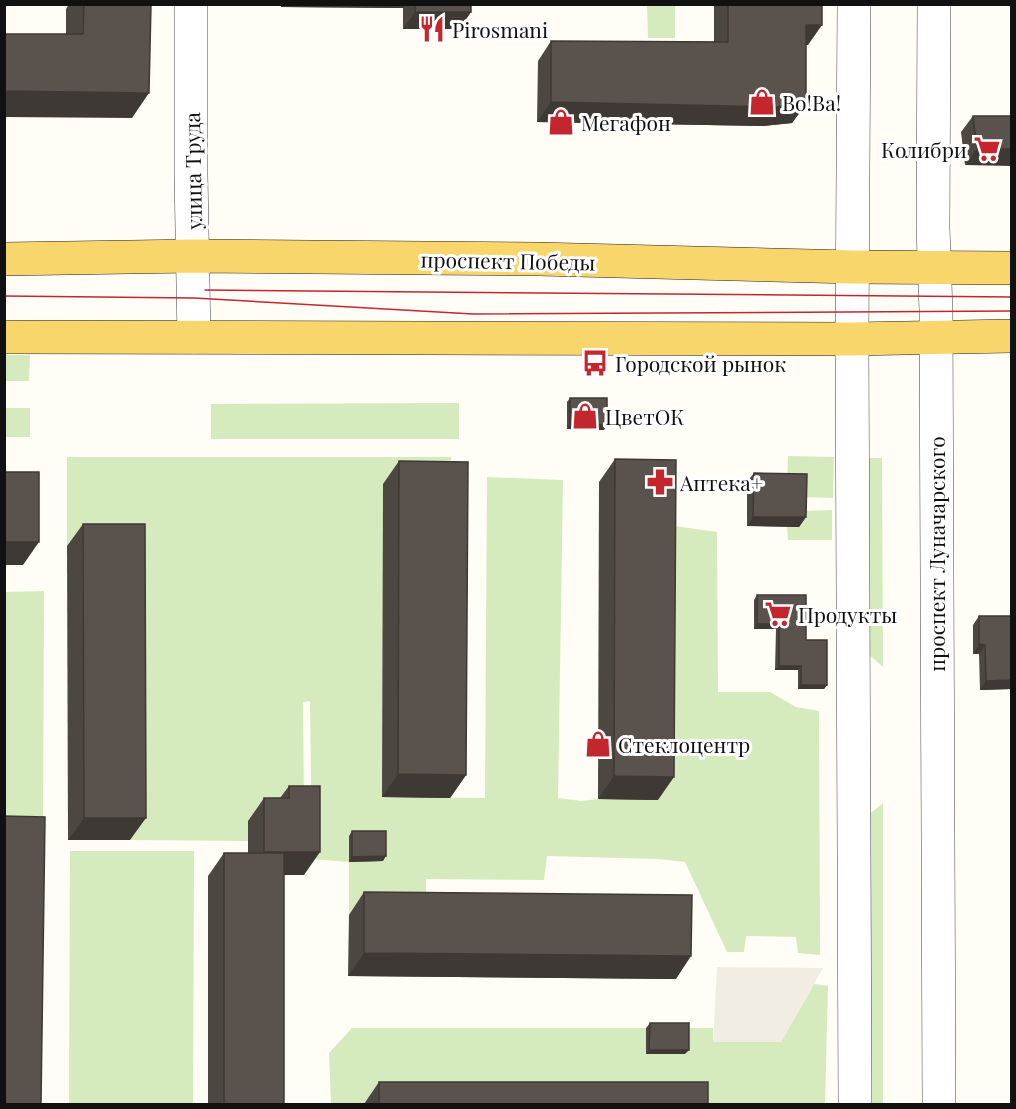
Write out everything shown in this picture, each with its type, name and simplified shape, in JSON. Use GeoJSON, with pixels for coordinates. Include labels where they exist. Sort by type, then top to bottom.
{"type":"FeatureCollection","features":[{"type":"Feature","properties":{"kind":"main road","name":"проспект Победы"},"geometry":{"type":"LineString","coordinates":[[4,259],[193,256],[538,259],[853,267],[1011,268]]}},
{"type":"Feature","properties":{"kind":"main road"},"geometry":{"type":"LineString","coordinates":[[4,337],[852,339],[1011,336]]}},
{"type":"Feature","properties":{"kind":"street","name":"улица Труда"},"geometry":{"type":"LineString","coordinates":[[191,4],[194,337]]}},
{"type":"Feature","properties":{"kind":"street"},"geometry":{"type":"LineString","coordinates":[[854,4],[852,339],[855,1104]]}},
{"type":"Feature","properties":{"kind":"street","name":"проспект Луначарского"},"geometry":{"type":"LineString","coordinates":[[934,4],[939,1104]]}},
{"type":"Feature","properties":{"kind":"green space"},"geometry":{"type":"Polygon","coordinates":[[[647,5],[675,5],[675,38],[648,38],[647,5]]]}},
{"type":"Feature","properties":{"kind":"green space"},"geometry":{"type":"Polygon","coordinates":[[[5,355],[30,355],[29,381],[5,381],[5,355]]]}},
{"type":"Feature","properties":{"kind":"green space"},"geometry":{"type":"Polygon","coordinates":[[[459,403],[459,439],[211,439],[211,404],[459,403]]]}},
{"type":"Feature","properties":{"kind":"green space"},"geometry":{"type":"Polygon","coordinates":[[[4,408],[30,408],[30,437],[5,437],[4,408]]]}},
{"type":"Feature","properties":{"kind":"green space"},"geometry":{"type":"Polygon","coordinates":[[[788,456],[834,457],[833,498],[800,497],[787,483],[788,456]]]}},
{"type":"Feature","properties":{"kind":"green space"},"geometry":{"type":"Polygon","coordinates":[[[67,457],[451,457],[452,484],[382,797],[485,798],[487,477],[563,480],[558,798],[581,801],[658,799],[660,524],[717,532],[718,692],[770,692],[796,707],[819,711],[820,955],[798,953],[796,937],[746,936],[744,952],[727,952],[685,862],[659,859],[547,856],[544,880],[426,879],[426,916],[349,915],[349,862],[312,859],[310,701],[303,702],[304,808],[248,841],[130,840],[67,546],[67,457]]]}},
{"type":"Feature","properties":{"kind":"green space"},"geometry":{"type":"Polygon","coordinates":[[[866,458],[882,458],[883,667],[866,652],[866,458]]]}},
{"type":"Feature","properties":{"kind":"green space"},"geometry":{"type":"Polygon","coordinates":[[[832,510],[832,540],[788,540],[787,526],[800,511],[832,510]]]}},
{"type":"Feature","properties":{"kind":"green space"},"geometry":{"type":"Polygon","coordinates":[[[44,591],[43,835],[5,834],[4,592],[44,591]]]}},
{"type":"Feature","properties":{"kind":"green space"},"geometry":{"type":"Polygon","coordinates":[[[883,803],[883,1104],[867,1104],[866,817],[883,803]]]}},
{"type":"Feature","properties":{"kind":"green space"},"geometry":{"type":"Polygon","coordinates":[[[70,851],[194,851],[193,1104],[69,1104],[70,851]]]}},
{"type":"Feature","properties":{"kind":"green space"},"geometry":{"type":"Polygon","coordinates":[[[814,984],[828,986],[825,1104],[331,1104],[329,1053],[352,1028],[646,1028],[647,1054],[685,1054],[685,1028],[713,1028],[713,1042],[781,1042],[814,984]]]}},
{"type":"Feature","properties":{"kind":"shaded area"},"geometry":{"type":"Polygon","coordinates":[[[717,967],[823,968],[781,1042],[713,1042],[717,967]]]}},
{"type":"Feature","properties":{"kind":"building"},"geometry":{"type":"Polygon","coordinates":[[[84,4],[151,4],[149,93],[4,91],[5,34],[83,34],[84,4]]]}},
{"type":"Feature","properties":{"kind":"building"},"geometry":{"type":"Polygon","coordinates":[[[415,4],[471,4],[471,12],[415,12],[415,4]]]}},
{"type":"Feature","properties":{"kind":"building"},"geometry":{"type":"Polygon","coordinates":[[[728,4],[822,4],[822,25],[806,25],[806,104],[777,107],[551,102],[551,41],[728,42],[728,4]]]}},
{"type":"Feature","properties":{"kind":"building"},"geometry":{"type":"Polygon","coordinates":[[[973,116],[1011,116],[1011,149],[977,148],[973,116]]]}},
{"type":"Feature","properties":{"kind":"building","name":"ЦветОК"},"geometry":{"type":"Polygon","coordinates":[[[570,398],[607,398],[607,425],[570,424],[570,398]]]}},
{"type":"Feature","properties":{"kind":"building"},"geometry":{"type":"Polygon","coordinates":[[[615,459],[676,460],[674,777],[614,776],[615,459]]]}},
{"type":"Feature","properties":{"kind":"building"},"geometry":{"type":"Polygon","coordinates":[[[399,461],[468,462],[466,775],[398,774],[399,461]]]}},
{"type":"Feature","properties":{"kind":"building"},"geometry":{"type":"Polygon","coordinates":[[[4,472],[39,472],[39,542],[4,542],[4,472]]]}},
{"type":"Feature","properties":{"kind":"building"},"geometry":{"type":"Polygon","coordinates":[[[754,473],[807,474],[806,517],[753,517],[754,473]]]}},
{"type":"Feature","properties":{"kind":"building"},"geometry":{"type":"Polygon","coordinates":[[[83,524],[145,524],[146,818],[84,818],[83,524]]]}},
{"type":"Feature","properties":{"kind":"building"},"geometry":{"type":"Polygon","coordinates":[[[757,595],[806,595],[806,640],[827,640],[827,685],[801,685],[801,666],[779,666],[779,624],[757,624],[757,595]]]}},
{"type":"Feature","properties":{"kind":"building"},"geometry":{"type":"Polygon","coordinates":[[[979,616],[1011,616],[1011,680],[986,681],[985,645],[979,644],[979,616]]]}},
{"type":"Feature","properties":{"kind":"building"},"geometry":{"type":"Polygon","coordinates":[[[289,786],[320,786],[320,852],[264,852],[264,798],[289,798],[289,786]]]}},
{"type":"Feature","properties":{"kind":"building"},"geometry":{"type":"Polygon","coordinates":[[[4,816],[45,817],[41,1104],[4,1104],[4,816]]]}},
{"type":"Feature","properties":{"kind":"building"},"geometry":{"type":"Polygon","coordinates":[[[352,831],[386,831],[386,856],[352,857],[352,831]]]}},
{"type":"Feature","properties":{"kind":"building"},"geometry":{"type":"Polygon","coordinates":[[[224,853],[284,853],[284,1104],[224,1104],[224,853]]]}},
{"type":"Feature","properties":{"kind":"building"},"geometry":{"type":"Polygon","coordinates":[[[364,892],[692,895],[691,956],[364,953],[364,892]]]}},
{"type":"Feature","properties":{"kind":"building"},"geometry":{"type":"Polygon","coordinates":[[[650,1023],[689,1023],[689,1050],[649,1050],[650,1023]]]}},
{"type":"Feature","properties":{"kind":"building"},"geometry":{"type":"Polygon","coordinates":[[[379,1082],[708,1082],[708,1104],[379,1104],[379,1082]]]}},
{"type":"Feature","properties":{"kind":"tram line"},"geometry":{"type":"LineString","coordinates":[[205,290],[1012,297]]}},
{"type":"Feature","properties":{"kind":"tram line"},"geometry":{"type":"LineString","coordinates":[[4,296],[194,298],[473,314],[1012,311]]}},
{"type":"Feature","properties":{"kind":"place","name":"Pirosmani"},"geometry":{"type":"Point","coordinates":[432,29]}},
{"type":"Feature","properties":{"kind":"place","name":"Во!Ва!"},"geometry":{"type":"Point","coordinates":[762,102]}},
{"type":"Feature","properties":{"kind":"place","name":"Мегафон"},"geometry":{"type":"Point","coordinates":[561,122]}},
{"type":"Feature","properties":{"kind":"place","name":"Колибри"},"geometry":{"type":"Point","coordinates":[987,149]}},
{"type":"Feature","properties":{"kind":"place","name":"Городской рынок"},"geometry":{"type":"Point","coordinates":[595,363]}},
{"type":"Feature","properties":{"kind":"place","name":"ЦветОК"},"geometry":{"type":"Point","coordinates":[585,416]}},
{"type":"Feature","properties":{"kind":"place","name":"Аптека+"},"geometry":{"type":"Point","coordinates":[660,482]}},
{"type":"Feature","properties":{"kind":"place","name":"Продукты"},"geometry":{"type":"Point","coordinates":[778,614]}},
{"type":"Feature","properties":{"kind":"place","name":"Стеклоцентр"},"geometry":{"type":"Point","coordinates":[598,744]}}]}
